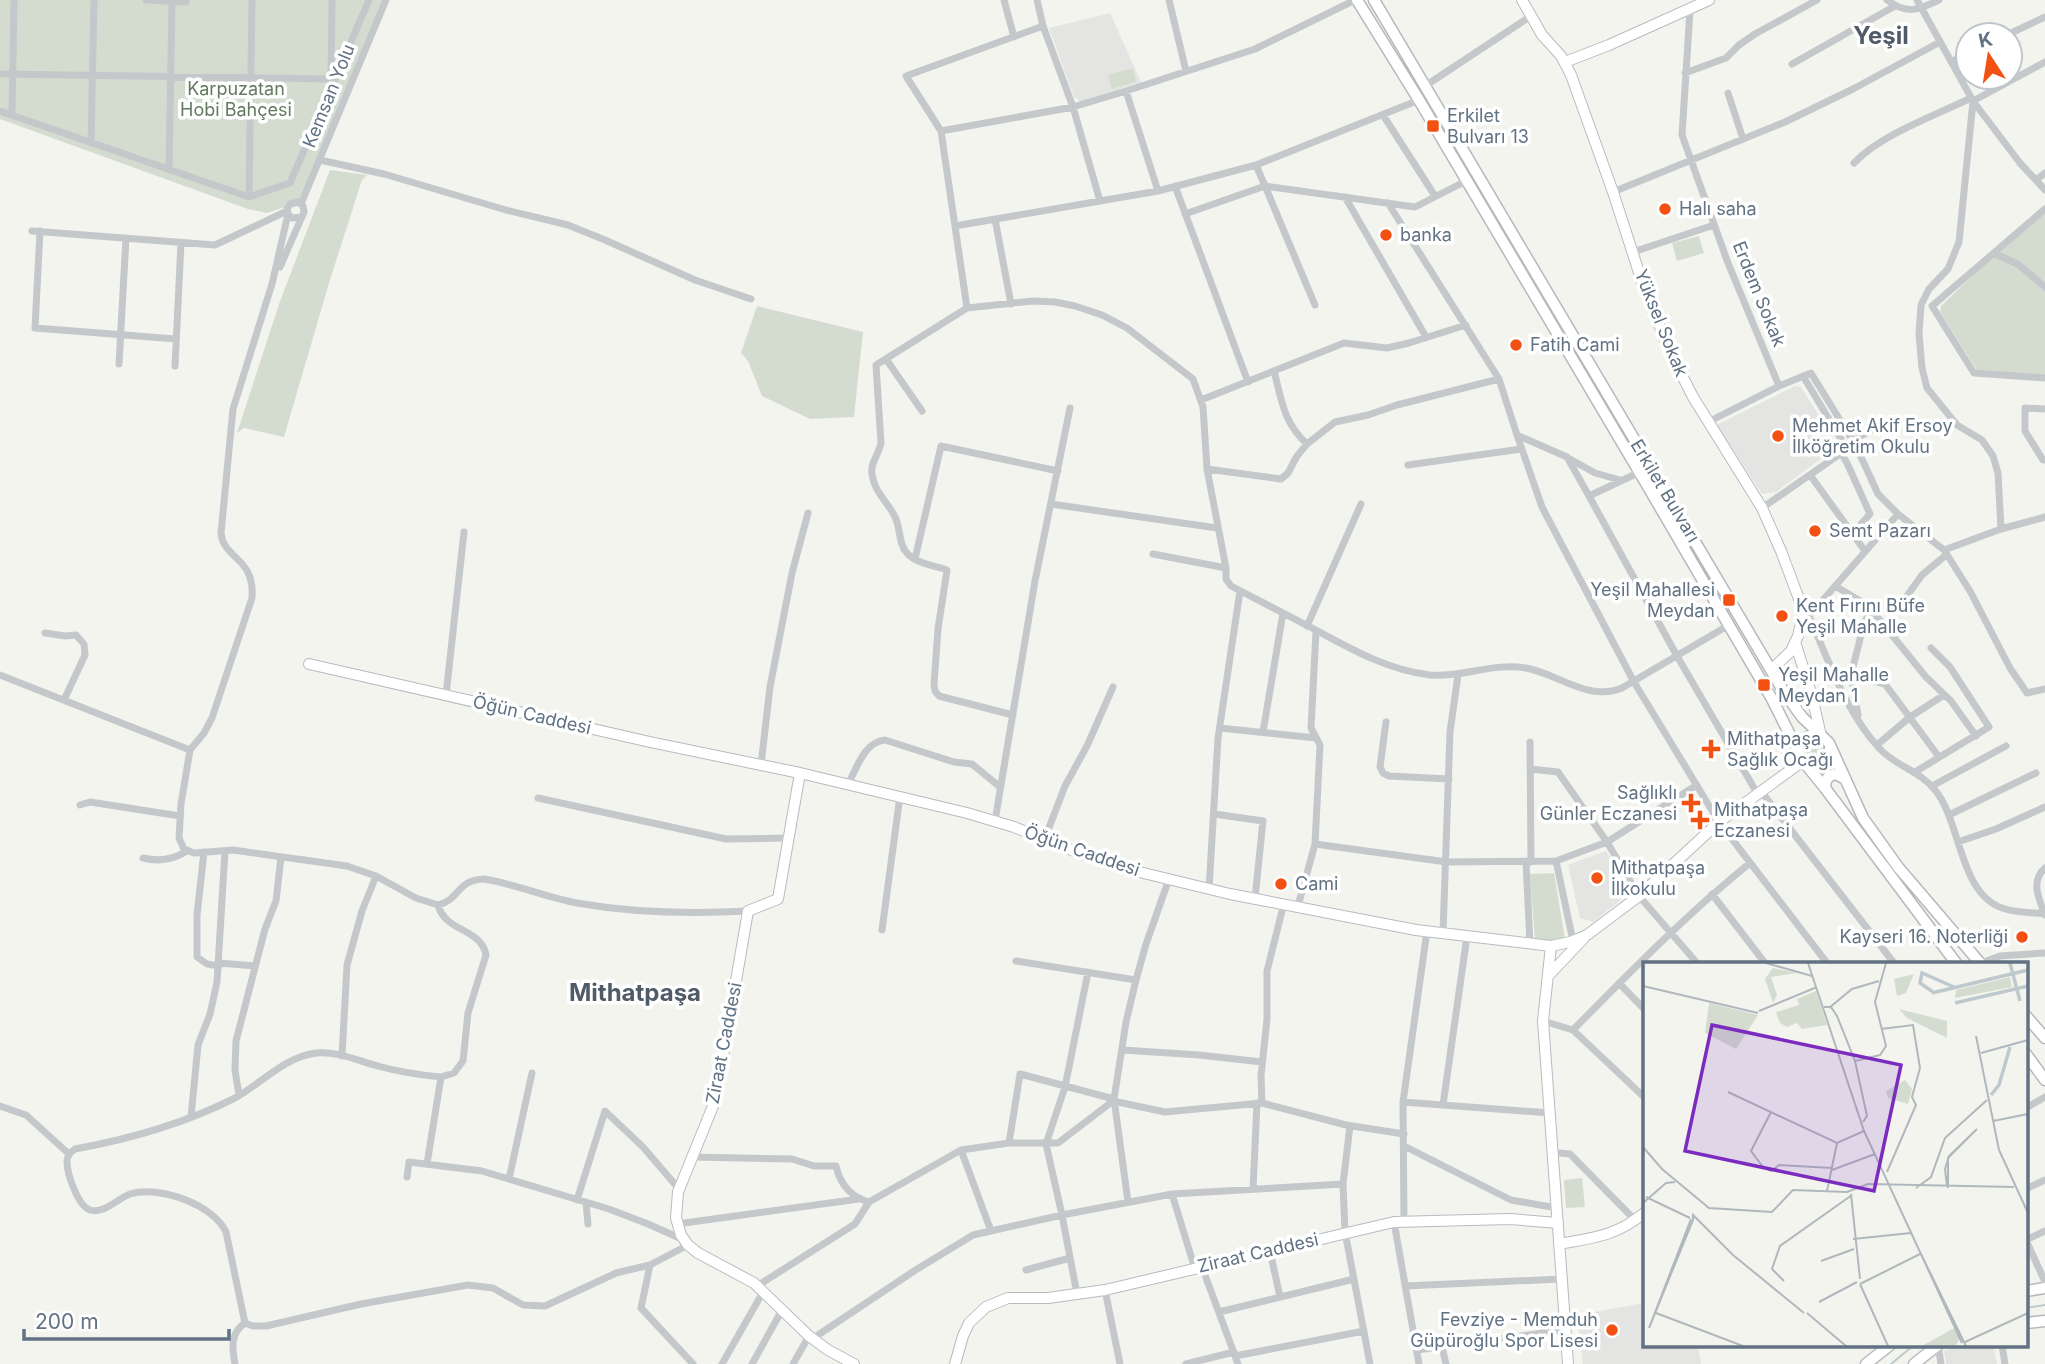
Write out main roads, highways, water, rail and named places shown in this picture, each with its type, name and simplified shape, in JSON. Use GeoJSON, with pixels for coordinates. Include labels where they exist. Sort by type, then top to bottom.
{"type":"FeatureCollection","features":[{"type":"Feature","properties":{"kind":"main road","name":"Erkilet Bulvarı"},"geometry":{"type":"LineString","coordinates":[[1356,0],[1419,100],[1640,472],[1772,699],[1803,759],[1955,962]]}},
{"type":"Feature","properties":{"kind":"main road","name":"Erkilet Bulvarı"},"geometry":{"type":"LineString","coordinates":[[1374,0],[1784,692],[1802,718],[1829,743],[1863,818],[1898,867],[1969,953],[1980,962]]}},
{"type":"Feature","properties":{"kind":"main road"},"geometry":{"type":"LineString","coordinates":[[1821,736],[1811,735],[1802,741],[1803,759],[1816,766],[1821,765],[1829,758],[1830,748]]}},
{"type":"Feature","properties":{"kind":"main road"},"geometry":{"type":"LineString","coordinates":[[1825,788],[1829,776],[1836,774],[1845,779]]}},
{"type":"Feature","properties":{"kind":"main road"},"geometry":{"type":"LineString","coordinates":[[2028,1018],[2045,1038]]}},
{"type":"Feature","properties":{"kind":"main road"},"geometry":{"type":"LineString","coordinates":[[2028,1057],[2045,1080]]}},
{"type":"Feature","properties":{"kind":"main road"},"geometry":{"type":"LineString","coordinates":[[1914,1364],[1937,1346]]}},
{"type":"Feature","properties":{"kind":"main road"},"geometry":{"type":"LineString","coordinates":[[1866,1364],[1876,1349]]}},
{"type":"Feature","properties":{"kind":"waterway"},"geometry":{"type":"LineString","coordinates":[[2028,1308],[2045,1305]]}},
{"type":"Feature","properties":{"kind":"waterway"},"geometry":{"type":"LineString","coordinates":[[1891,1364],[1913,1346]]}},
{"type":"Feature","properties":{"kind":"place","name":"Erkilet Bulvarı 13"},"geometry":{"type":"Point","coordinates":[1433,126]}},
{"type":"Feature","properties":{"kind":"place","name":"Halı saha"},"geometry":{"type":"Point","coordinates":[1665,209]}},
{"type":"Feature","properties":{"kind":"place","name":"banka"},"geometry":{"type":"Point","coordinates":[1386,235]}},
{"type":"Feature","properties":{"kind":"place","name":"Fatih Cami"},"geometry":{"type":"Point","coordinates":[1516,345]}},
{"type":"Feature","properties":{"kind":"place","name":"Mehmet Akif Ersoy İlköğretim Okulu"},"geometry":{"type":"Point","coordinates":[1778,436]}},
{"type":"Feature","properties":{"kind":"place","name":"Semt Pazarı"},"geometry":{"type":"Point","coordinates":[1815,531]}},
{"type":"Feature","properties":{"kind":"place","name":"Yeşil Mahallesi Meydan"},"geometry":{"type":"Point","coordinates":[1729,600]}},
{"type":"Feature","properties":{"kind":"place","name":"Kent Fırını Büfe Yeşil Mahalle"},"geometry":{"type":"Point","coordinates":[1782,616]}},
{"type":"Feature","properties":{"kind":"place","name":"Yeşil Mahalle Meydan 1"},"geometry":{"type":"Point","coordinates":[1764,685]}},
{"type":"Feature","properties":{"kind":"place","name":"Mithatpaşa Sağlık Ocağı"},"geometry":{"type":"Point","coordinates":[1711,749]}},
{"type":"Feature","properties":{"kind":"place","name":"Sağlıklı Günler Eczanesi"},"geometry":{"type":"Point","coordinates":[1691,803]}},
{"type":"Feature","properties":{"kind":"place","name":"Mithatpaşa Eczanesi"},"geometry":{"type":"Point","coordinates":[1700,820]}},
{"type":"Feature","properties":{"kind":"place","name":"Mithatpaşa İlkokulu"},"geometry":{"type":"Point","coordinates":[1597,878]}},
{"type":"Feature","properties":{"kind":"place","name":"Cami"},"geometry":{"type":"Point","coordinates":[1281,884]}},
{"type":"Feature","properties":{"kind":"place","name":"Kayseri 16. Noterliği"},"geometry":{"type":"Point","coordinates":[2022,937]}},
{"type":"Feature","properties":{"kind":"place","name":"Fevziye - Memduh Güpüroğlu Spor Lisesi"},"geometry":{"type":"Point","coordinates":[1612,1330]}},
{"type":"Feature","properties":{"kind":"district","name":"Yeşil"},"geometry":{"type":"Point","coordinates":[1881,36]}},
{"type":"Feature","properties":{"kind":"district","name":"Mithatpaşa"},"geometry":{"type":"Point","coordinates":[635,993]}},
{"type":"Feature","properties":{"kind":"park label","name":"Karpuzatan Hobi Bahçesi"},"geometry":{"type":"Point","coordinates":[236,99]}}]}
